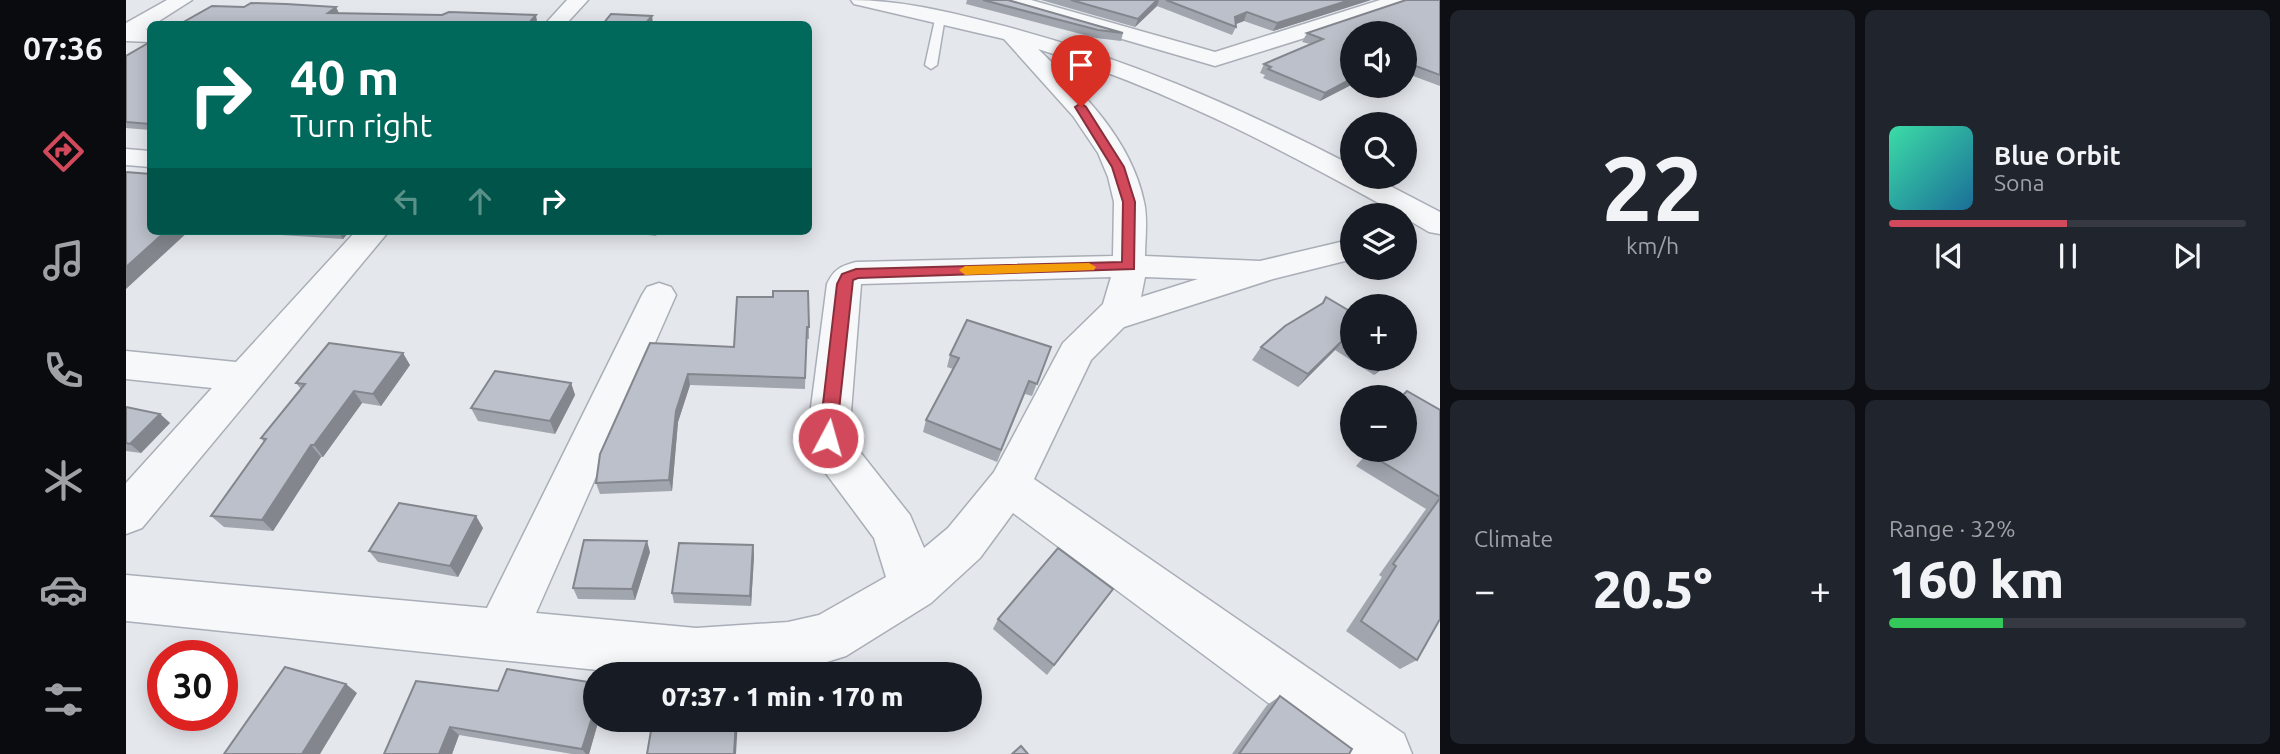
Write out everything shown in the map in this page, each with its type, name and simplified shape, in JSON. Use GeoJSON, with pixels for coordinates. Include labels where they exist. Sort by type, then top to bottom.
{"type":"FeatureCollection","features":[{"type":"Feature","properties":{"kind":"street"},"geometry":{"type":"LineString","coordinates":[[126,33],[182,0]]}},
{"type":"Feature","properties":{"kind":"street"},"geometry":{"type":"LineString","coordinates":[[558,21],[578,0]]}},
{"type":"Feature","properties":{"kind":"street"},"geometry":{"type":"LineString","coordinates":[[861,0],[940,17],[1010,17],[1215,59]]}},
{"type":"Feature","properties":{"kind":"street"},"geometry":{"type":"LineString","coordinates":[[1164,87],[1215,59],[1368,12],[1398,0]]}},
{"type":"Feature","properties":{"kind":"street"},"geometry":{"type":"LineString","coordinates":[[1010,17],[1098,61],[1164,87],[1300,149],[1440,226]]}},
{"type":"Feature","properties":{"kind":"street"},"geometry":{"type":"LineString","coordinates":[[126,598],[696,654],[788,648],[828,638],[914,587],[964,543],[1009,485],[1076,354],[1088,337],[1111,318],[1124,298],[1129,266],[1129,202],[1118,167],[1089,117],[1010,17]]}},
{"type":"Feature","properties":{"kind":"street"},"geometry":{"type":"LineString","coordinates":[[126,33],[147,36]]}},
{"type":"Feature","properties":{"kind":"street"},"geometry":{"type":"LineString","coordinates":[[126,157],[147,159]]}},
{"type":"Feature","properties":{"kind":"street"},"geometry":{"type":"LineString","coordinates":[[1417,233],[1440,226]]}},
{"type":"Feature","properties":{"kind":"street"},"geometry":{"type":"LineString","coordinates":[[126,514],[369,235]]}},
{"type":"Feature","properties":{"kind":"street"},"geometry":{"type":"LineString","coordinates":[[1111,318],[1200,292],[1257,271],[1340,252]]}},
{"type":"Feature","properties":{"kind":"street"},"geometry":{"type":"LineString","coordinates":[[914,587],[894,529],[837,456],[828,438],[844,284],[847,277],[856,273],[1129,266],[1257,271]]}},
{"type":"Feature","properties":{"kind":"street"},"geometry":{"type":"LineString","coordinates":[[501,634],[659,295]]}},
{"type":"Feature","properties":{"kind":"street"},"geometry":{"type":"LineString","coordinates":[[126,365],[243,377]]}},
{"type":"Feature","properties":{"kind":"street"},"geometry":{"type":"LineString","coordinates":[[1009,485],[1384,754]]}},
{"type":"Feature","properties":{"kind":"lane"},"geometry":{"type":"LineString","coordinates":[[931,65],[940,17]]}},
{"type":"Feature","properties":{"kind":"building"},"geometry":{"type":"Polygon","coordinates":[[[983,0],[1008,0],[1123,33],[1098,30],[983,0]]]}},
{"type":"Feature","properties":{"kind":"building"},"geometry":{"type":"Polygon","coordinates":[[[1071,0],[1157,0],[1138,19],[1071,0]]]}},
{"type":"Feature","properties":{"kind":"building"},"geometry":{"type":"Polygon","coordinates":[[[1166,0],[1350,0],[1277,23],[1247,12],[1235,17],[1236,27],[1166,0]]]}},
{"type":"Feature","properties":{"kind":"building"},"geometry":{"type":"Polygon","coordinates":[[[1406,0],[1440,0],[1440,75],[1417,66],[1417,21],[1343,21],[1406,0]]]}},
{"type":"Feature","properties":{"kind":"building"},"geometry":{"type":"Polygon","coordinates":[[[251,3],[336,7],[328,13],[442,15],[449,12],[536,15],[531,21],[185,21],[212,6],[244,7],[251,3]]]}},
{"type":"Feature","properties":{"kind":"building"},"geometry":{"type":"Polygon","coordinates":[[[611,14],[652,16],[648,21],[605,21],[611,14]]]}},
{"type":"Feature","properties":{"kind":"building"},"geometry":{"type":"Polygon","coordinates":[[[1340,22],[1340,85],[1325,93],[1268,69],[1271,67],[1264,64],[1323,39],[1307,33],[1340,22]]]}},
{"type":"Feature","properties":{"kind":"building"},"geometry":{"type":"Polygon","coordinates":[[[147,44],[147,124],[126,122],[126,56],[147,44]]]}},
{"type":"Feature","properties":{"kind":"building"},"geometry":{"type":"Polygon","coordinates":[[[126,172],[147,174],[147,235],[162,235],[126,267],[126,172]]]}},
{"type":"Feature","properties":{"kind":"building"},"geometry":{"type":"Polygon","coordinates":[[[773,291],[808,291],[809,327],[805,378],[688,374],[676,411],[669,480],[596,483],[600,454],[650,343],[734,347],[737,297],[773,297],[773,291]]]}},
{"type":"Feature","properties":{"kind":"building"},"geometry":{"type":"Polygon","coordinates":[[[1326,297],[1340,305],[1340,343],[1308,374],[1261,347],[1285,326],[1323,303],[1326,297]]]}},
{"type":"Feature","properties":{"kind":"building"},"geometry":{"type":"Polygon","coordinates":[[[967,320],[1051,347],[1037,384],[1029,381],[1001,450],[926,420],[959,358],[950,355],[967,320]]]}},
{"type":"Feature","properties":{"kind":"building"},"geometry":{"type":"Polygon","coordinates":[[[329,343],[403,353],[373,394],[354,391],[314,445],[311,445],[262,520],[211,516],[266,439],[261,438],[305,384],[296,383],[329,343]]]}},
{"type":"Feature","properties":{"kind":"building"},"geometry":{"type":"Polygon","coordinates":[[[495,371],[571,383],[550,421],[471,408],[495,371]]]}},
{"type":"Feature","properties":{"kind":"building"},"geometry":{"type":"Polygon","coordinates":[[[1417,397],[1440,410],[1440,497],[1382,462],[1417,462],[1417,397]]]}},
{"type":"Feature","properties":{"kind":"building"},"geometry":{"type":"Polygon","coordinates":[[[126,407],[160,414],[130,444],[126,443],[126,407]]]}},
{"type":"Feature","properties":{"kind":"building"},"geometry":{"type":"Polygon","coordinates":[[[1440,498],[1440,619],[1417,660],[1361,621],[1396,566],[1393,564],[1440,498]]]}},
{"type":"Feature","properties":{"kind":"building"},"geometry":{"type":"Polygon","coordinates":[[[399,503],[476,516],[450,566],[369,551],[399,503]]]}},
{"type":"Feature","properties":{"kind":"building"},"geometry":{"type":"Polygon","coordinates":[[[584,540],[647,541],[632,589],[573,588],[584,540]]]}},
{"type":"Feature","properties":{"kind":"building"},"geometry":{"type":"Polygon","coordinates":[[[679,543],[753,545],[750,596],[672,593],[679,543]]]}},
{"type":"Feature","properties":{"kind":"building"},"geometry":{"type":"Polygon","coordinates":[[[1058,548],[1113,589],[1054,665],[998,619],[1058,548]]]}},
{"type":"Feature","properties":{"kind":"building"},"geometry":{"type":"Polygon","coordinates":[[[285,667],[346,684],[302,754],[224,754],[285,667]]]}},
{"type":"Feature","properties":{"kind":"building"},"geometry":{"type":"Polygon","coordinates":[[[507,669],[583,681],[583,732],[587,732],[582,749],[450,727],[439,754],[384,754],[416,681],[498,691],[507,669]]]}},
{"type":"Feature","properties":{"kind":"building"},"geometry":{"type":"Polygon","coordinates":[[[1280,696],[1352,749],[1349,754],[1239,754],[1280,696]]]}},
{"type":"Feature","properties":{"kind":"building"},"geometry":{"type":"Polygon","coordinates":[[[651,732],[735,732],[734,754],[647,754],[651,732]]]}},
{"type":"Feature","properties":{"kind":"building"},"geometry":{"type":"Polygon","coordinates":[[[1021,746],[1028,754],[1012,754],[1021,746]]]}},
{"type":"Feature","properties":{"kind":"slow traffic"},"geometry":{"type":"LineString","coordinates":[[965,270],[1089,267]]}},
{"type":"Feature","properties":{"kind":"route"},"geometry":{"type":"LineString","coordinates":[[828,438],[844,284],[847,277],[856,273],[1129,266],[1129,202],[1118,167],[1081,107]]}}]}
